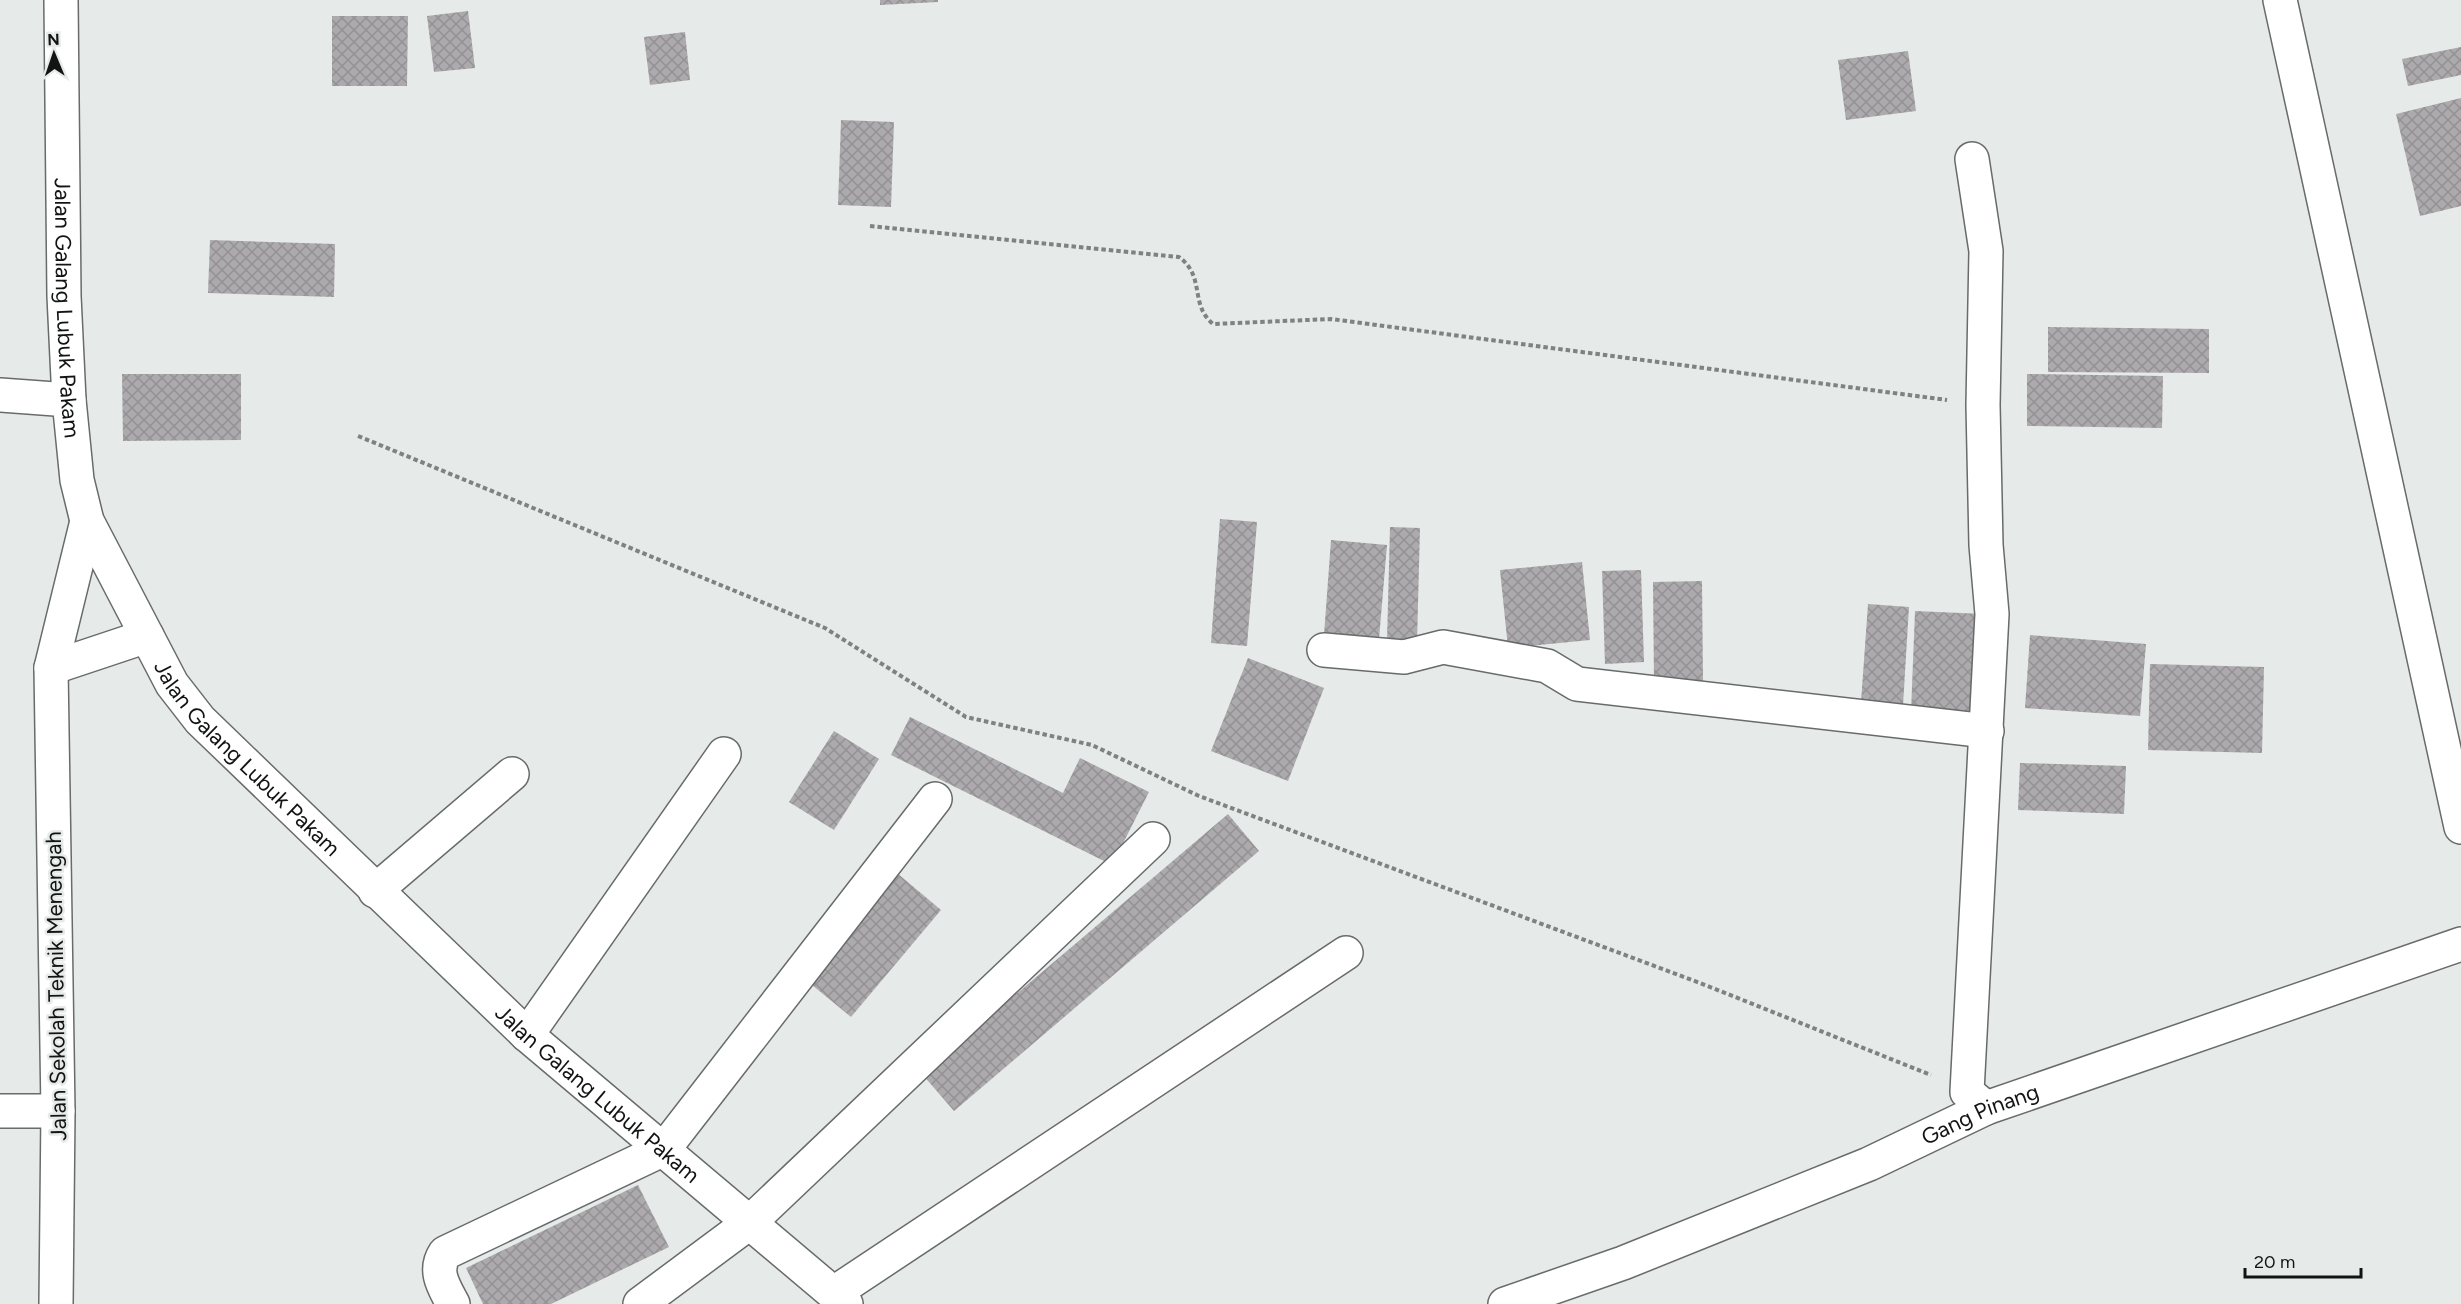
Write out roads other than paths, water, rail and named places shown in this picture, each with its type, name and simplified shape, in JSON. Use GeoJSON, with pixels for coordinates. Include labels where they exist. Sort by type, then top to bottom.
{"type":"FeatureCollection","features":[{"type":"Feature","properties":{"kind":"street","name":"Jalan Galang Lubuk Pakam"},"geometry":{"type":"LineString","coordinates":[[61,0],[64,296],[69,400],[77,480],[87,520],[172,684],[200,720],[527,1035],[840,1299]]}},
{"type":"Feature","properties":{"kind":"street"},"geometry":{"type":"LineString","coordinates":[[2280,0],[2461,827]]}},
{"type":"Feature","properties":{"kind":"street"},"geometry":{"type":"LineString","coordinates":[[1972,159],[1986,251],[1983,405],[1986,545],[1992,614],[1973,1109]]}},
{"type":"Feature","properties":{"kind":"street"},"geometry":{"type":"LineString","coordinates":[[0,394],[69,400]]}},
{"type":"Feature","properties":{"kind":"street","name":"Jalan Sekolah Teknik Menengah"},"geometry":{"type":"LineString","coordinates":[[56,1304],[58,1111],[51,668],[87,520]]}},
{"type":"Feature","properties":{"kind":"street"},"geometry":{"type":"LineString","coordinates":[[51,668],[147,636]]}},
{"type":"Feature","properties":{"kind":"street"},"geometry":{"type":"LineString","coordinates":[[1324,650],[1404,657],[1443,647],[1547,666],[1577,684],[1987,731]]}},
{"type":"Feature","properties":{"kind":"street"},"geometry":{"type":"LineString","coordinates":[[527,1035],[724,754]]}},
{"type":"Feature","properties":{"kind":"street"},"geometry":{"type":"LineString","coordinates":[[375,891],[512,774]]}},
{"type":"Feature","properties":{"kind":"street"},"geometry":{"type":"LineString","coordinates":[[453,1304],[441,1280],[439,1270],[445,1253],[664,1149],[935,799]]}},
{"type":"Feature","properties":{"kind":"street"},"geometry":{"type":"LineString","coordinates":[[640,1304],[749,1223],[1153,839]]}},
{"type":"Feature","properties":{"kind":"street","name":"Gang Pinang"},"geometry":{"type":"LineString","coordinates":[[1505,1304],[1645,1254],[1869,1164],[1973,1109],[2461,944]]}},
{"type":"Feature","properties":{"kind":"street"},"geometry":{"type":"LineString","coordinates":[[840,1299],[1346,953]]}},
{"type":"Feature","properties":{"kind":"street"},"geometry":{"type":"LineString","coordinates":[[0,1111],[58,1111]]}}]}
